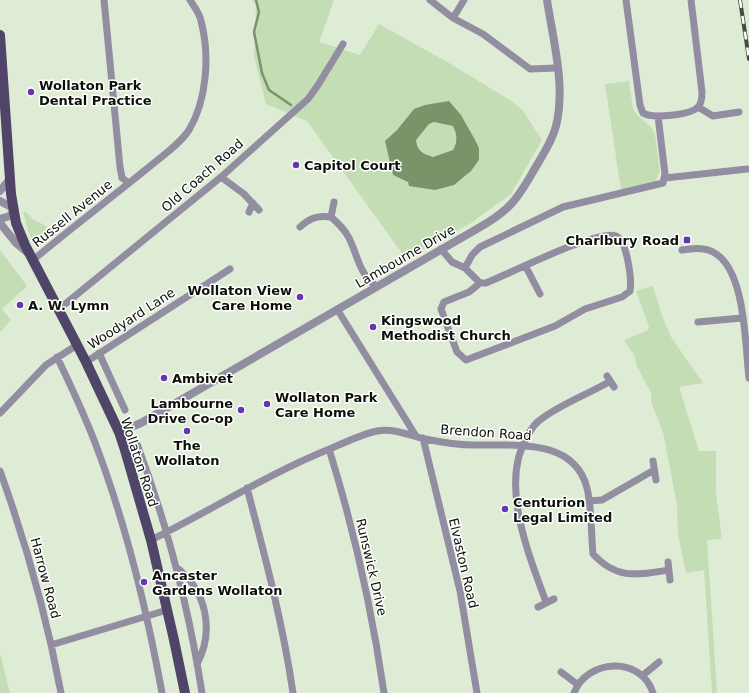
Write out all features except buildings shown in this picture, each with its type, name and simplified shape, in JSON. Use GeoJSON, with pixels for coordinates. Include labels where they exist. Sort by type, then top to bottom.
{"type":"FeatureCollection","features":[{"type":"Feature","properties":{"kind":"main road","name":"Wollaton Road"},"geometry":{"type":"LineString","coordinates":[[0,35],[13,210],[20,234],[86,362],[119,432],[151,540],[185,693]]}},
{"type":"Feature","properties":{"kind":"street","name":"Russell Avenue"},"geometry":{"type":"LineString","coordinates":[[31,257],[129,183],[122,178],[120,167],[104,0]]}},
{"type":"Feature","properties":{"kind":"street"},"geometry":{"type":"LineString","coordinates":[[129,183],[177,143],[188,131],[197,114],[204,88],[205,52],[201,20],[190,0]]}},
{"type":"Feature","properties":{"kind":"street"},"geometry":{"type":"LineString","coordinates":[[430,0],[453,18],[483,34],[530,70],[557,68]]}},
{"type":"Feature","properties":{"kind":"street"},"geometry":{"type":"LineString","coordinates":[[453,18],[464,0]]}},
{"type":"Feature","properties":{"kind":"street","name":"Lambourne Drive"},"geometry":{"type":"LineString","coordinates":[[119,432],[141,423],[494,219],[509,208],[518,197],[549,144],[555,127],[560,91],[547,0]]}},
{"type":"Feature","properties":{"kind":"street"},"geometry":{"type":"LineString","coordinates":[[626,0],[641,109],[647,115],[658,116],[691,112],[701,103],[702,92],[691,0]]}},
{"type":"Feature","properties":{"kind":"street","name":"Old Coach Road"},"geometry":{"type":"LineString","coordinates":[[59,309],[221,177],[308,99],[343,44]]}},
{"type":"Feature","properties":{"kind":"street"},"geometry":{"type":"LineString","coordinates":[[698,107],[713,116],[738,112]]}},
{"type":"Feature","properties":{"kind":"street"},"geometry":{"type":"LineString","coordinates":[[658,116],[665,178]]}},
{"type":"Feature","properties":{"kind":"street"},"geometry":{"type":"LineString","coordinates":[[465,268],[472,255],[480,247],[553,211],[665,178],[747,169]]}},
{"type":"Feature","properties":{"kind":"street"},"geometry":{"type":"LineString","coordinates":[[221,177],[244,194],[259,210]]}},
{"type":"Feature","properties":{"kind":"street"},"geometry":{"type":"LineString","coordinates":[[0,191],[10,179]]}},
{"type":"Feature","properties":{"kind":"street"},"geometry":{"type":"LineString","coordinates":[[0,201],[13,210],[10,216],[0,219]]}},
{"type":"Feature","properties":{"kind":"street"},"geometry":{"type":"LineString","coordinates":[[331,217],[334,202]]}},
{"type":"Feature","properties":{"kind":"street"},"geometry":{"type":"LineString","coordinates":[[249,212],[253,203]]}},
{"type":"Feature","properties":{"kind":"street"},"geometry":{"type":"LineString","coordinates":[[300,227],[307,220],[316,217],[331,217],[349,238],[356,261],[364,275],[376,286]]}},
{"type":"Feature","properties":{"kind":"street","name":"Wollaton Road"},"geometry":{"type":"LineString","coordinates":[[0,223],[16,243],[31,257]]}},
{"type":"Feature","properties":{"kind":"street"},"geometry":{"type":"LineString","coordinates":[[609,236],[616,236],[621,240],[624,247],[630,277],[630,291],[622,297],[585,309],[555,326],[466,360],[457,352],[440,309],[444,302],[469,292],[480,283],[486,283],[584,242],[609,236]]}},
{"type":"Feature","properties":{"kind":"street"},"geometry":{"type":"LineString","coordinates":[[682,250],[692,248],[712,251],[724,260],[732,273],[742,318],[749,378]]}},
{"type":"Feature","properties":{"kind":"street"},"geometry":{"type":"LineString","coordinates":[[441,249],[452,262],[465,268],[480,283]]}},
{"type":"Feature","properties":{"kind":"street"},"geometry":{"type":"LineString","coordinates":[[526,266],[540,294]]}},
{"type":"Feature","properties":{"kind":"street","name":"Woodyard Lane"},"geometry":{"type":"LineString","coordinates":[[86,362],[230,269]]}},
{"type":"Feature","properties":{"kind":"street","name":"Elvaston Road"},"geometry":{"type":"LineString","coordinates":[[337,309],[420,437],[460,591],[477,693]]}},
{"type":"Feature","properties":{"kind":"street"},"geometry":{"type":"LineString","coordinates":[[698,322],[742,318]]}},
{"type":"Feature","properties":{"kind":"street"},"geometry":{"type":"LineString","coordinates":[[0,413],[46,365],[77,345]]}},
{"type":"Feature","properties":{"kind":"street","name":"Wollaton Road"},"geometry":{"type":"LineString","coordinates":[[99,353],[125,410]]}},
{"type":"Feature","properties":{"kind":"street"},"geometry":{"type":"LineString","coordinates":[[57,357],[94,440],[107,478],[145,618],[162,693]]}},
{"type":"Feature","properties":{"kind":"street"},"geometry":{"type":"LineString","coordinates":[[546,602],[524,540],[518,501],[516,470],[522,446],[539,420],[610,382]]}},
{"type":"Feature","properties":{"kind":"street","name":"Brendon Road"},"geometry":{"type":"LineString","coordinates":[[151,540],[247,488],[309,457],[377,431],[402,432],[455,444],[541,447],[556,451],[569,459],[580,471],[587,487],[593,554],[597,559],[608,568],[626,575],[669,570]]}},
{"type":"Feature","properties":{"kind":"street","name":"Wollaton Road"},"geometry":{"type":"LineString","coordinates":[[137,444],[149,476],[175,567],[202,693]]}},
{"type":"Feature","properties":{"kind":"street","name":"Runswick Drive"},"geometry":{"type":"LineString","coordinates":[[329,449],[351,529],[374,625],[384,693]]}},
{"type":"Feature","properties":{"kind":"street"},"geometry":{"type":"LineString","coordinates":[[653,461],[656,480]]}},
{"type":"Feature","properties":{"kind":"street"},"geometry":{"type":"LineString","coordinates":[[589,501],[602,500],[654,470]]}},
{"type":"Feature","properties":{"kind":"street","name":"Harrow Road"},"geometry":{"type":"LineString","coordinates":[[0,471],[17,519],[51,644],[61,693]]}},
{"type":"Feature","properties":{"kind":"street"},"geometry":{"type":"LineString","coordinates":[[247,488],[269,572],[288,661],[293,693]]}},
{"type":"Feature","properties":{"kind":"street"},"geometry":{"type":"LineString","coordinates":[[668,562],[670,580]]}},
{"type":"Feature","properties":{"kind":"street"},"geometry":{"type":"LineString","coordinates":[[175,567],[196,589],[205,613],[205,639],[197,664]]}},
{"type":"Feature","properties":{"kind":"street"},"geometry":{"type":"LineString","coordinates":[[538,607],[554,599]]}},
{"type":"Feature","properties":{"kind":"street"},"geometry":{"type":"LineString","coordinates":[[51,644],[145,618],[167,610]]}},
{"type":"Feature","properties":{"kind":"street"},"geometry":{"type":"LineString","coordinates":[[642,676],[659,662]]}},
{"type":"Feature","properties":{"kind":"street"},"geometry":{"type":"LineString","coordinates":[[574,693],[577,684],[590,672],[608,665],[631,669],[642,676],[649,683],[653,693]]}},
{"type":"Feature","properties":{"kind":"street"},"geometry":{"type":"LineString","coordinates":[[561,672],[577,684]]}},
{"type":"Feature","properties":{"kind":"shaded area"},"geometry":{"type":"Polygon","coordinates":[[[252,0],[334,0],[319,42],[360,55],[379,24],[449,63],[513,102],[523,111],[542,140],[511,194],[471,223],[406,259],[307,121],[266,104],[254,56],[256,6],[252,0]]]}},
{"type":"Feature","properties":{"kind":"shaded area"},"geometry":{"type":"Polygon","coordinates":[[[629,81],[633,109],[637,115],[652,128],[655,134],[660,171],[655,182],[621,190],[605,84],[629,81]]]}},
{"type":"Feature","properties":{"kind":"shaded area"},"geometry":{"type":"Polygon","coordinates":[[[449,101],[461,115],[479,148],[479,160],[471,171],[454,185],[435,190],[409,186],[408,182],[393,175],[385,141],[397,130],[414,109],[425,105],[449,101]],[[434,122],[429,124],[416,140],[419,149],[423,153],[433,157],[453,150],[456,144],[456,138],[453,126],[434,122]]]}},
{"type":"Feature","properties":{"kind":"shaded area"},"geometry":{"type":"Polygon","coordinates":[[[23,212],[26,212],[33,219],[46,226],[42,243],[39,246],[30,236],[23,212]]]}},
{"type":"Feature","properties":{"kind":"shaded area"},"geometry":{"type":"Polygon","coordinates":[[[0,250],[27,286],[2,309],[11,320],[0,332],[0,250]]]}},
{"type":"Feature","properties":{"kind":"shaded area"},"geometry":{"type":"Polygon","coordinates":[[[653,286],[661,313],[671,337],[703,383],[679,387],[699,451],[716,451],[716,493],[722,539],[707,540],[717,693],[712,693],[704,570],[686,573],[678,534],[677,505],[663,432],[651,402],[651,393],[637,366],[634,355],[624,340],[648,330],[649,327],[636,291],[653,286]]]}},
{"type":"Feature","properties":{"kind":"shaded area"},"geometry":{"type":"Polygon","coordinates":[[[0,653],[10,693],[0,693],[0,653]]]}},
{"type":"Feature","properties":{"kind":"waterway"},"geometry":{"type":"LineString","coordinates":[[256,0],[259,12],[254,32],[262,73],[269,90],[291,105]]}},
{"type":"Feature","properties":{"kind":"railway"},"geometry":{"type":"LineString","coordinates":[[740,0],[749,59]]}},
{"type":"Feature","properties":{"kind":"place","name":"Wollaton Park Dental Practice"},"geometry":{"type":"Point","coordinates":[31,92]}},
{"type":"Feature","properties":{"kind":"place","name":"Capitol Court"},"geometry":{"type":"Point","coordinates":[296,165]}},
{"type":"Feature","properties":{"kind":"place","name":"Charlbury Road"},"geometry":{"type":"Point","coordinates":[687,240]}},
{"type":"Feature","properties":{"kind":"place","name":"Wollaton View Care Home"},"geometry":{"type":"Point","coordinates":[300,297]}},
{"type":"Feature","properties":{"kind":"place","name":"A. W. Lymn"},"geometry":{"type":"Point","coordinates":[20,305]}},
{"type":"Feature","properties":{"kind":"place","name":"Kingswood Methodist Church"},"geometry":{"type":"Point","coordinates":[373,327]}},
{"type":"Feature","properties":{"kind":"place","name":"Ambivet"},"geometry":{"type":"Point","coordinates":[164,378]}},
{"type":"Feature","properties":{"kind":"place","name":"Wollaton Park Care Home"},"geometry":{"type":"Point","coordinates":[267,404]}},
{"type":"Feature","properties":{"kind":"place","name":"Lambourne Drive Co-op"},"geometry":{"type":"Point","coordinates":[241,410]}},
{"type":"Feature","properties":{"kind":"place","name":"The Wollaton"},"geometry":{"type":"Point","coordinates":[187,431]}},
{"type":"Feature","properties":{"kind":"place","name":"Centurion Legal Limited"},"geometry":{"type":"Point","coordinates":[505,509]}},
{"type":"Feature","properties":{"kind":"place","name":"Ancaster Gardens Wollaton"},"geometry":{"type":"Point","coordinates":[144,582]}}]}
